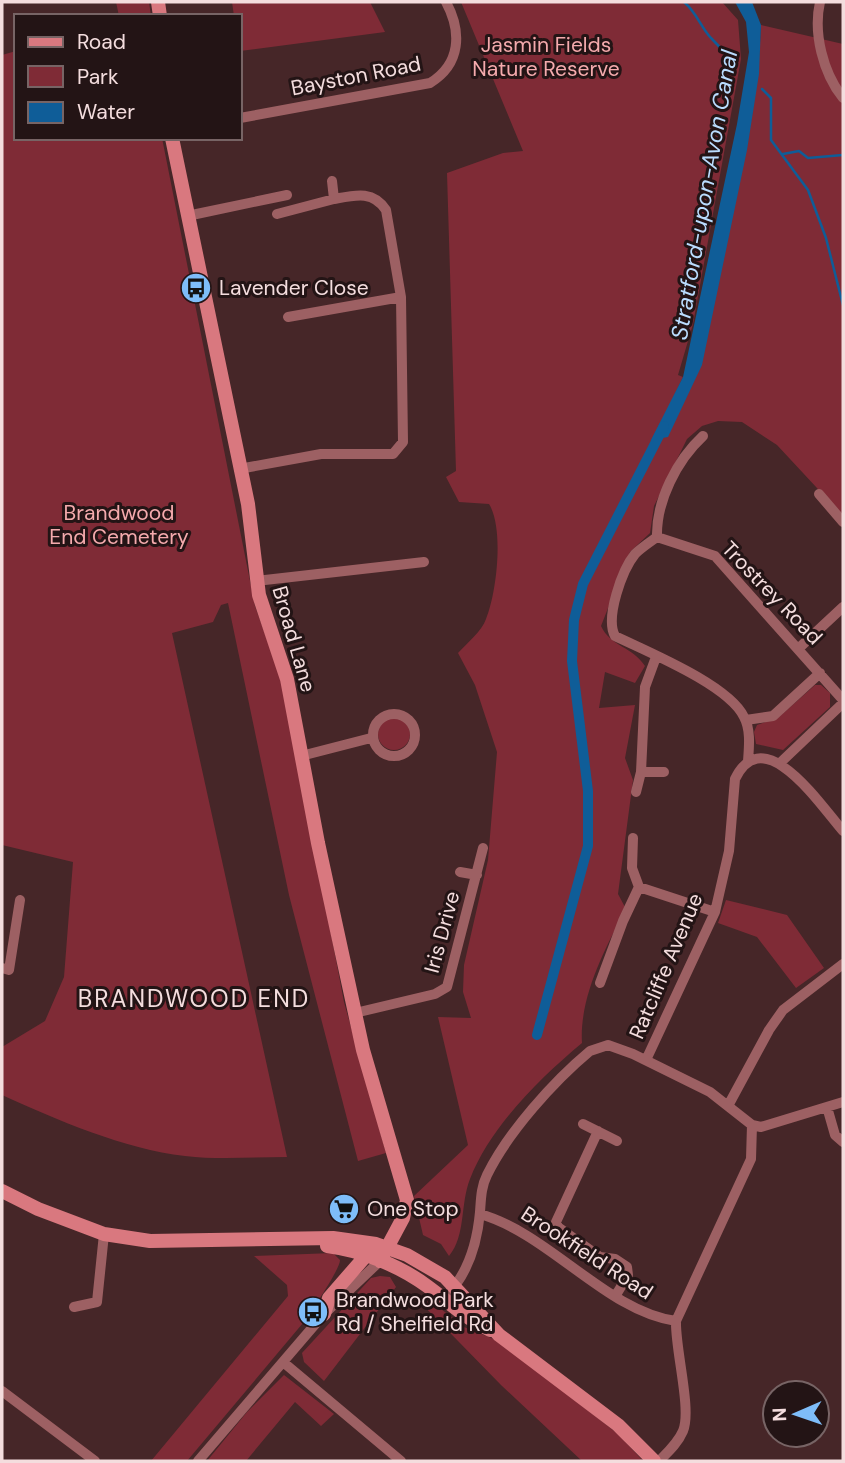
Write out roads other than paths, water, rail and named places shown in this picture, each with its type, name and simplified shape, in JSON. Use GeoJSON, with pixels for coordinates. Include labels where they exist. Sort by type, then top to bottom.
{"type":"FeatureCollection","features":[{"type":"Feature","properties":{"kind":"street","name":"Bayston Road"},"geometry":{"type":"LineString","coordinates":[[242,118],[430,83],[446,70],[453,60],[456,26],[446,2]]}},
{"type":"Feature","properties":{"kind":"street"},"geometry":{"type":"LineString","coordinates":[[820,2],[819,36],[822,57],[832,81],[843,97]]}},
{"type":"Feature","properties":{"kind":"street","name":"Broad Lane"},"geometry":{"type":"LineString","coordinates":[[172,140],[248,504],[256,581],[287,679],[374,1095],[404,1188],[406,1208],[402,1238],[407,1255]]}},
{"type":"Feature","properties":{"kind":"street"},"geometry":{"type":"LineString","coordinates":[[332,181],[334,199]]}},
{"type":"Feature","properties":{"kind":"street"},"geometry":{"type":"LineString","coordinates":[[187,216],[287,195]]}},
{"type":"Feature","properties":{"kind":"street"},"geometry":{"type":"LineString","coordinates":[[239,469],[321,454],[377,456],[400,449],[403,442],[401,297],[386,210],[379,199],[355,195],[277,214]]}},
{"type":"Feature","properties":{"kind":"street"},"geometry":{"type":"LineString","coordinates":[[288,317],[401,297]]}},
{"type":"Feature","properties":{"kind":"street"},"geometry":{"type":"LineString","coordinates":[[703,436],[691,447],[668,488],[657,518],[657,537],[632,561],[615,600],[610,623],[615,636],[733,700],[746,720],[748,761],[761,758],[781,762],[843,831]]}},
{"type":"Feature","properties":{"kind":"street"},"geometry":{"type":"LineString","coordinates":[[691,447],[702,454]]}},
{"type":"Feature","properties":{"kind":"street"},"geometry":{"type":"LineString","coordinates":[[819,494],[843,522]]}},
{"type":"Feature","properties":{"kind":"street"},"geometry":{"type":"LineString","coordinates":[[820,514],[830,506]]}},
{"type":"Feature","properties":{"kind":"street","name":"Trostrey Road"},"geometry":{"type":"LineString","coordinates":[[657,537],[715,556],[799,648],[843,702]]}},
{"type":"Feature","properties":{"kind":"street"},"geometry":{"type":"LineString","coordinates":[[256,581],[425,562]]}},
{"type":"Feature","properties":{"kind":"street"},"geometry":{"type":"LineString","coordinates":[[799,648],[843,607]]}},
{"type":"Feature","properties":{"kind":"street"},"geometry":{"type":"LineString","coordinates":[[636,792],[641,772],[645,687],[656,657]]}},
{"type":"Feature","properties":{"kind":"street"},"geometry":{"type":"LineString","coordinates":[[746,720],[773,716],[820,673]]}},
{"type":"Feature","properties":{"kind":"street"},"geometry":{"type":"LineString","coordinates":[[781,762],[843,702]]}},
{"type":"Feature","properties":{"kind":"street"},"geometry":{"type":"LineString","coordinates":[[388,715],[405,716],[416,730],[409,751],[394,756],[385,754],[372,738],[374,728],[388,715]]}},
{"type":"Feature","properties":{"kind":"street"},"geometry":{"type":"LineString","coordinates":[[301,756],[372,738]]}},
{"type":"Feature","properties":{"kind":"street","name":"Ratcliffe Avenue"},"geometry":{"type":"LineString","coordinates":[[646,1060],[715,912],[729,851],[735,779],[748,761]]}},
{"type":"Feature","properties":{"kind":"street"},"geometry":{"type":"LineString","coordinates":[[641,772],[664,772]]}},
{"type":"Feature","properties":{"kind":"street"},"geometry":{"type":"LineString","coordinates":[[600,983],[639,887],[632,868],[634,838]]}},
{"type":"Feature","properties":{"kind":"street","name":"Iris Drive"},"geometry":{"type":"LineString","coordinates":[[355,1013],[435,995],[447,987],[484,848]]}},
{"type":"Feature","properties":{"kind":"street","name":"Iris Drive"},"geometry":{"type":"LineString","coordinates":[[460,872],[477,875]]}},
{"type":"Feature","properties":{"kind":"street"},"geometry":{"type":"LineString","coordinates":[[639,887],[715,912]]}},
{"type":"Feature","properties":{"kind":"street"},"geometry":{"type":"LineString","coordinates":[[6,969],[20,900]]}},
{"type":"Feature","properties":{"kind":"street"},"geometry":{"type":"LineString","coordinates":[[729,1104],[769,1030],[783,1010],[843,964]]}},
{"type":"Feature","properties":{"kind":"street"},"geometry":{"type":"LineString","coordinates":[[443,1299],[456,1287],[470,1261],[480,1214],[481,1193],[487,1175],[531,1112],[576,1063],[599,1046],[608,1045],[646,1060],[729,1104],[752,1125],[761,1127],[843,1102]]}},
{"type":"Feature","properties":{"kind":"street"},"geometry":{"type":"LineString","coordinates":[[827,1107],[835,1135],[843,1142]]}},
{"type":"Feature","properties":{"kind":"street"},"geometry":{"type":"LineString","coordinates":[[583,1124],[617,1140]]}},
{"type":"Feature","properties":{"kind":"street"},"geometry":{"type":"LineString","coordinates":[[2,1191],[38,1209],[104,1234],[150,1241],[291,1240],[407,1255],[433,1269],[456,1287],[499,1335],[618,1425],[657,1461],[684,1429],[676,1321],[751,1159],[752,1125]]}},
{"type":"Feature","properties":{"kind":"street"},"geometry":{"type":"LineString","coordinates":[[597,1131],[556,1222],[558,1227],[600,1257],[614,1259],[627,1267],[628,1275],[616,1295]]}},
{"type":"Feature","properties":{"kind":"street"},"geometry":{"type":"LineString","coordinates":[[198,1461],[324,1314],[329,1298],[376,1252],[401,1206],[404,1188]]}},
{"type":"Feature","properties":{"kind":"street","name":"Broad Lane"},"geometry":{"type":"LineString","coordinates":[[376,1252],[406,1208]]}},
{"type":"Feature","properties":{"kind":"street","name":"Brookfield Road"},"geometry":{"type":"LineString","coordinates":[[480,1214],[517,1230],[645,1314],[676,1321]]}},
{"type":"Feature","properties":{"kind":"street"},"geometry":{"type":"LineString","coordinates":[[74,1307],[97,1302],[104,1234]]}},
{"type":"Feature","properties":{"kind":"street"},"geometry":{"type":"LineString","coordinates":[[376,1252],[468,1320],[499,1335]]}},
{"type":"Feature","properties":{"kind":"street"},"geometry":{"type":"LineString","coordinates":[[283,1362],[401,1461]]}},
{"type":"Feature","properties":{"kind":"street"},"geometry":{"type":"LineString","coordinates":[[2,1391],[95,1461]]}},
{"type":"Feature","properties":{"kind":"water"},"geometry":{"type":"Polygon","coordinates":[[[735,2],[752,2],[761,25],[759,74],[747,150],[702,365],[668,437],[651,440],[683,377],[737,124],[749,52],[746,22],[735,2]]]}},
{"type":"Feature","properties":{"kind":"waterway"},"geometry":{"type":"LineString","coordinates":[[684,2],[732,63]]}},
{"type":"Feature","properties":{"kind":"waterway"},"geometry":{"type":"LineString","coordinates":[[762,89],[771,98],[771,140],[808,190],[826,238],[843,305]]}},
{"type":"Feature","properties":{"kind":"waterway"},"geometry":{"type":"LineString","coordinates":[[783,154],[799,151],[808,158],[843,155]]}},
{"type":"Feature","properties":{"kind":"waterway","name":"Stratford-upon-Avon Canal"},"geometry":{"type":"LineString","coordinates":[[537,1035],[588,846],[588,791],[572,661],[574,620],[583,584],[664,426]]}},
{"type":"Feature","properties":{"kind":"place","name":"Lavender Close"},"geometry":{"type":"Point","coordinates":[196,288]}},
{"type":"Feature","properties":{"kind":"place","name":"One Stop"},"geometry":{"type":"Point","coordinates":[344,1209]}},
{"type":"Feature","properties":{"kind":"place","name":"Brandwood Park Rd / Shelfield Rd"},"geometry":{"type":"Point","coordinates":[313,1312]}},
{"type":"Feature","properties":{"kind":"district","name":"BRANDWOOD END"},"geometry":{"type":"Point","coordinates":[194,999]}},
{"type":"Feature","properties":{"kind":"park label","name":"Jasmin Fields Nature Reserve"},"geometry":{"type":"Point","coordinates":[546,57]}},
{"type":"Feature","properties":{"kind":"park label","name":"Brandwood End Cemetery"},"geometry":{"type":"Point","coordinates":[119,525]}}]}
